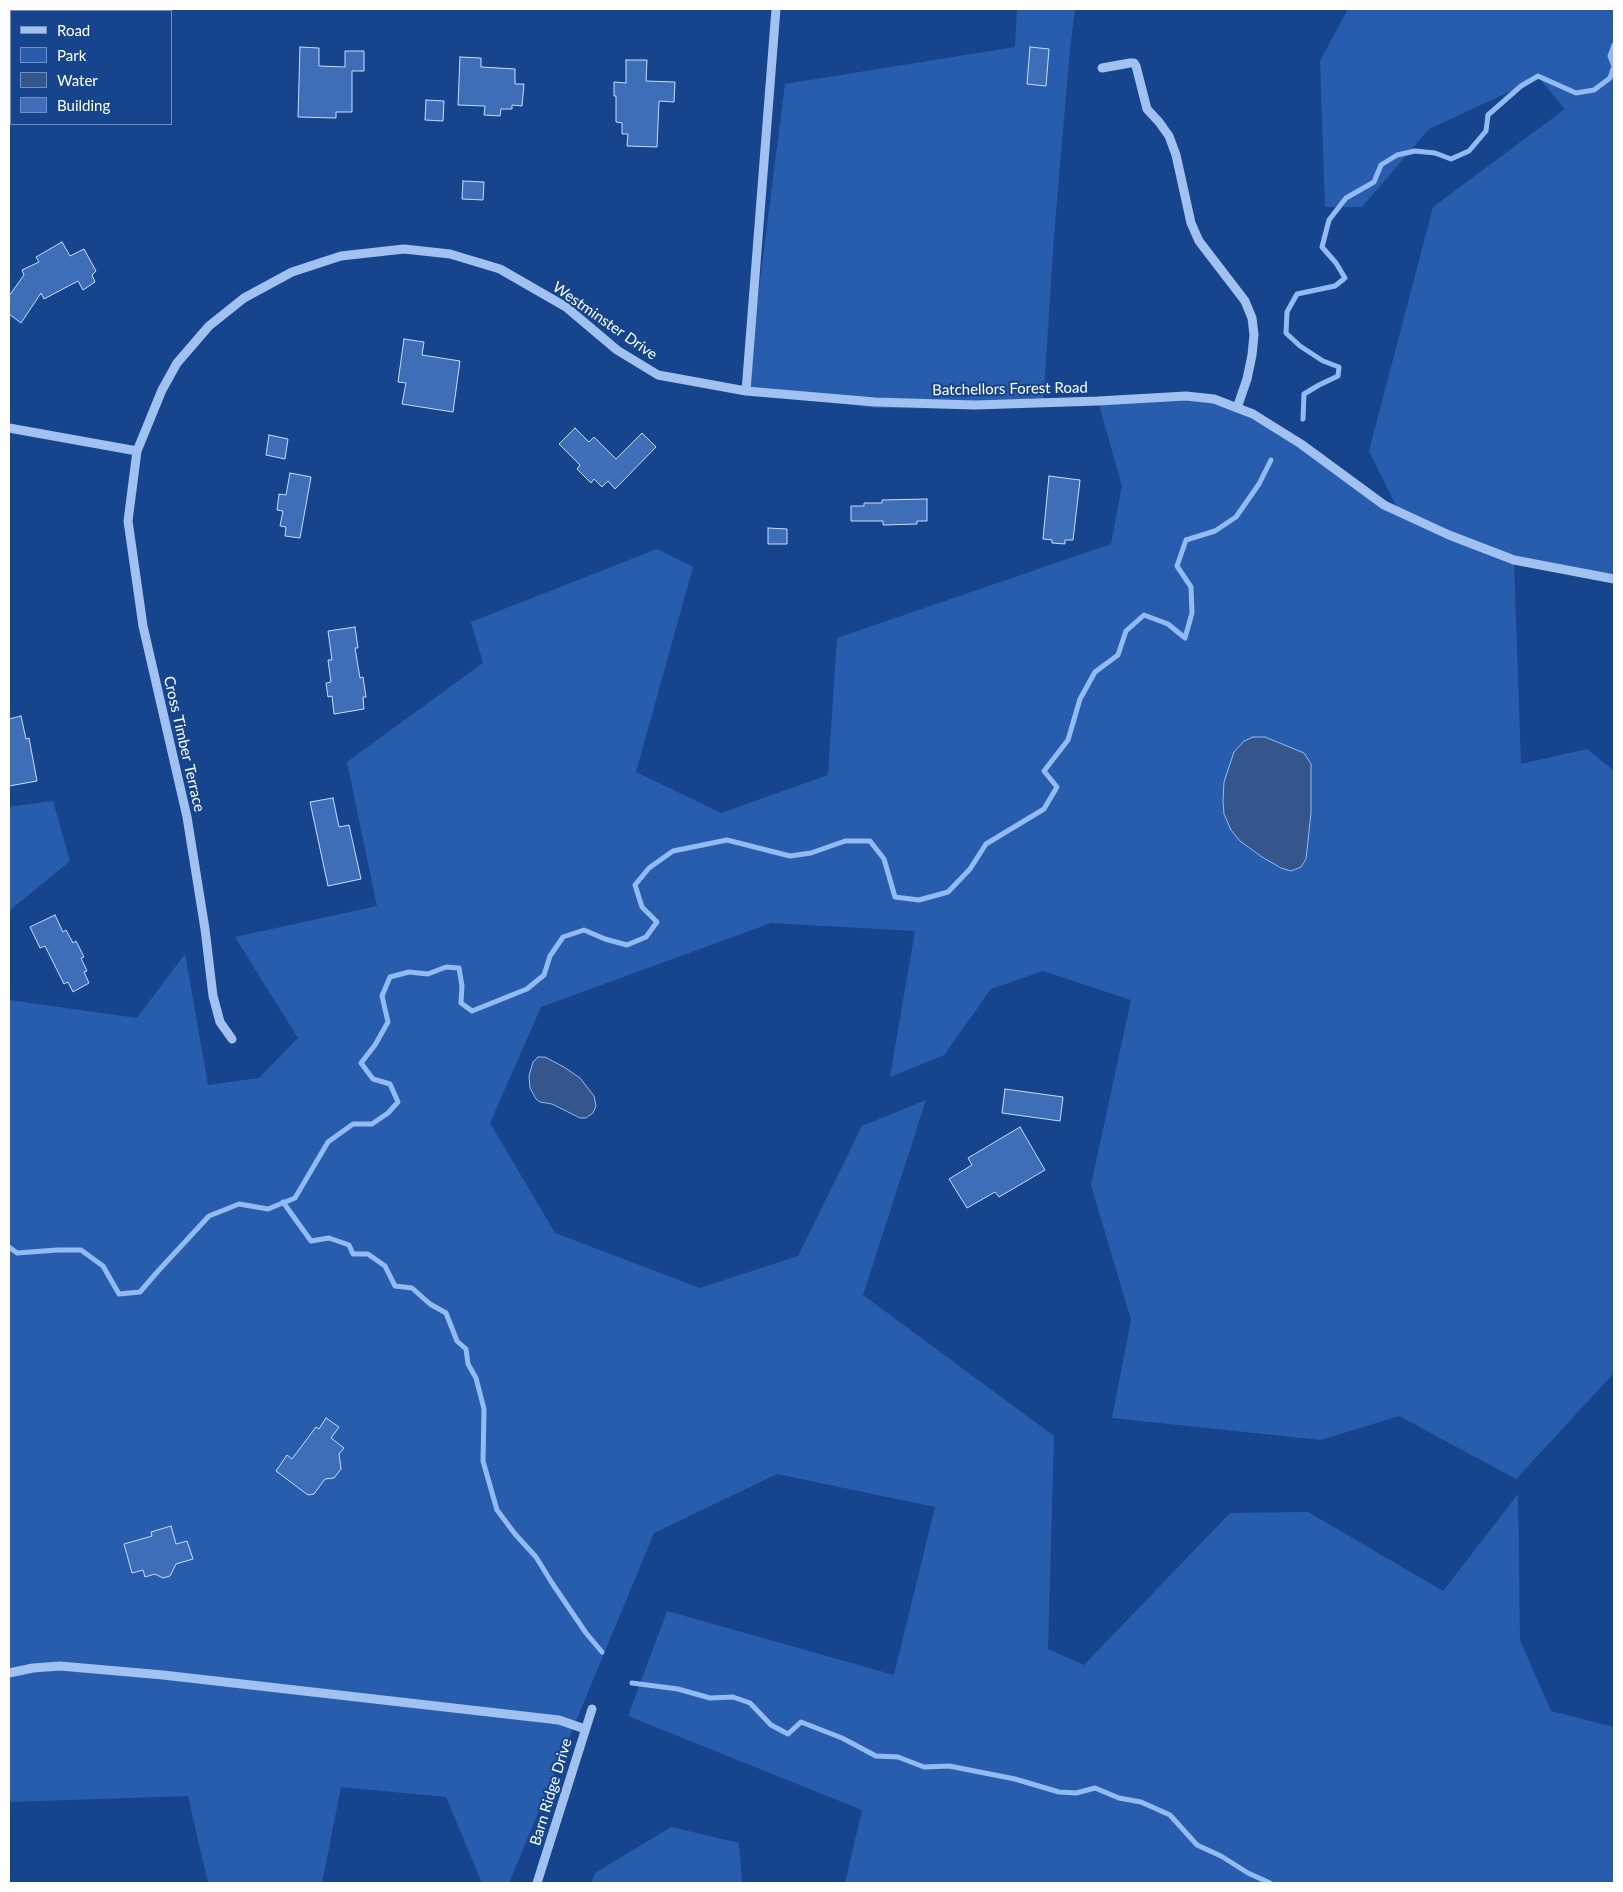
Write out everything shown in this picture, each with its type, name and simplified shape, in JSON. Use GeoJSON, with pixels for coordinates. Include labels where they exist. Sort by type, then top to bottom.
{"type":"FeatureCollection","features":[{"type":"Feature","properties":{"kind":"street"},"geometry":{"type":"LineString","coordinates":[[746,391],[776,9]]}},
{"type":"Feature","properties":{"kind":"street"},"geometry":{"type":"LineString","coordinates":[[1102,68],[1130,63],[1134,63],[1136,66],[1147,109],[1166,129],[1174,149],[1191,223],[1199,241],[1245,301],[1252,318],[1254,335],[1252,355],[1247,379],[1237,408]]}},
{"type":"Feature","properties":{"kind":"street","name":"Westminster Drive"},"geometry":{"type":"LineString","coordinates":[[137,451],[162,390],[177,363],[209,326],[244,298],[292,272],[342,256],[404,250],[450,254],[500,269],[566,308],[617,350],[658,375],[746,391]]}},
{"type":"Feature","properties":{"kind":"street","name":"Batchellors Forest Road"},"geometry":{"type":"LineString","coordinates":[[746,391],[875,402],[975,405],[1186,396],[1214,399],[1253,414],[1301,444],[1384,505],[1449,535],[1514,560],[1614,579]]}},
{"type":"Feature","properties":{"kind":"street"},"geometry":{"type":"LineString","coordinates":[[9,428],[137,451]]}},
{"type":"Feature","properties":{"kind":"street","name":"Cross Timber Terrace"},"geometry":{"type":"LineString","coordinates":[[137,451],[128,521],[143,626],[187,817],[205,929],[212,996],[220,1022],[232,1039]]}},
{"type":"Feature","properties":{"kind":"street"},"geometry":{"type":"LineString","coordinates":[[9,1673],[33,1668],[60,1666],[163,1675],[559,1720],[585,1729]]}},
{"type":"Feature","properties":{"kind":"street","name":"Barn Ridge Drive"},"geometry":{"type":"LineString","coordinates":[[537,1883],[592,1709]]}},
{"type":"Feature","properties":{"kind":"green space"},"geometry":{"type":"Polygon","coordinates":[[[1017,9],[1075,9],[1054,236],[1043,406],[975,409],[874,408],[746,391],[785,84],[1015,47],[1017,9]]]}},
{"type":"Feature","properties":{"kind":"green space"},"geometry":{"type":"Polygon","coordinates":[[[1348,9],[1614,9],[1614,579],[1514,561],[1521,764],[1587,749],[1614,771],[1614,1373],[1516,1479],[1399,1416],[1321,1440],[1112,1418],[1131,1320],[1091,1185],[1131,1000],[1043,971],[991,989],[944,1055],[890,1077],[915,931],[771,923],[541,1007],[490,1123],[555,1233],[700,1288],[798,1256],[862,1126],[926,1100],[863,1295],[1054,1436],[1048,1649],[1084,1665],[1230,1513],[1308,1512],[1443,1591],[1518,1494],[1520,1640],[1551,1711],[1614,1727],[1614,1883],[845,1883],[862,1810],[628,1716],[667,1611],[894,1675],[935,1507],[777,1474],[654,1533],[509,1883],[482,1883],[446,1797],[341,1787],[322,1883],[208,1883],[188,1796],[9,1802],[9,1000],[137,1018],[185,954],[208,1085],[259,1078],[298,1038],[235,937],[377,906],[347,762],[483,663],[471,622],[657,549],[693,567],[636,772],[721,813],[828,775],[837,638],[1111,544],[1122,486],[1098,401],[1214,399],[1253,414],[1399,511],[1369,451],[1433,207],[1565,109],[1539,78],[1429,129],[1362,207],[1325,207],[1320,61],[1348,9]]]}},
{"type":"Feature","properties":{"kind":"green space"},"geometry":{"type":"Polygon","coordinates":[[[53,801],[70,861],[9,911],[9,807],[53,801]]]}},
{"type":"Feature","properties":{"kind":"green space"},"geometry":{"type":"Polygon","coordinates":[[[671,1827],[739,1843],[742,1883],[591,1883],[595,1873],[671,1827]]]}},
{"type":"Feature","properties":{"kind":"water"},"geometry":{"type":"Polygon","coordinates":[[[1253,737],[1265,737],[1304,753],[1311,764],[1311,813],[1306,859],[1301,867],[1291,871],[1281,868],[1262,857],[1240,841],[1231,830],[1224,814],[1224,782],[1234,752],[1244,741],[1253,737]]]}},
{"type":"Feature","properties":{"kind":"water"},"geometry":{"type":"Polygon","coordinates":[[[538,1057],[545,1057],[580,1078],[594,1096],[596,1106],[593,1113],[586,1118],[580,1118],[552,1104],[540,1102],[536,1099],[530,1088],[529,1076],[533,1062],[538,1057]]]}},
{"type":"Feature","properties":{"kind":"building"},"geometry":{"type":"Polygon","coordinates":[[[300,47],[319,48],[319,66],[345,67],[345,51],[364,51],[364,71],[352,71],[352,112],[336,112],[336,118],[298,117],[300,47]]]}},
{"type":"Feature","properties":{"kind":"building"},"geometry":{"type":"Polygon","coordinates":[[[1030,47],[1049,49],[1046,86],[1027,84],[1030,47]]]}},
{"type":"Feature","properties":{"kind":"building"},"geometry":{"type":"Polygon","coordinates":[[[460,57],[481,58],[481,67],[515,69],[515,84],[524,84],[522,106],[512,105],[512,109],[501,109],[500,116],[484,115],[485,106],[458,105],[460,57]]]}},
{"type":"Feature","properties":{"kind":"building"},"geometry":{"type":"Polygon","coordinates":[[[626,60],[647,60],[646,81],[675,82],[674,102],[659,101],[657,147],[627,146],[628,134],[622,134],[622,123],[616,122],[614,82],[626,83],[626,60]]]}},
{"type":"Feature","properties":{"kind":"building"},"geometry":{"type":"Polygon","coordinates":[[[426,100],[444,101],[443,121],[425,120],[426,100]]]}},
{"type":"Feature","properties":{"kind":"building"},"geometry":{"type":"Polygon","coordinates":[[[463,181],[484,182],[483,200],[462,199],[463,181]]]}},
{"type":"Feature","properties":{"kind":"building"},"geometry":{"type":"Polygon","coordinates":[[[62,242],[70,256],[84,249],[96,271],[92,275],[95,282],[83,290],[78,281],[44,299],[41,293],[21,323],[9,314],[9,296],[24,275],[22,270],[39,262],[36,257],[62,242]]]}},
{"type":"Feature","properties":{"kind":"building"},"geometry":{"type":"Polygon","coordinates":[[[404,339],[424,342],[422,355],[460,361],[453,412],[402,404],[406,383],[398,382],[404,339]]]}},
{"type":"Feature","properties":{"kind":"building"},"geometry":{"type":"Polygon","coordinates":[[[575,428],[589,442],[594,437],[616,459],[642,433],[656,447],[615,489],[608,481],[602,487],[594,479],[591,483],[577,469],[580,465],[559,444],[575,428]]]}},
{"type":"Feature","properties":{"kind":"building"},"geometry":{"type":"Polygon","coordinates":[[[269,435],[288,439],[285,459],[266,455],[269,435]]]}},
{"type":"Feature","properties":{"kind":"building"},"geometry":{"type":"Polygon","coordinates":[[[290,473],[311,477],[300,538],[285,536],[286,527],[280,526],[283,511],[277,510],[279,494],[286,495],[290,473]]]}},
{"type":"Feature","properties":{"kind":"building"},"geometry":{"type":"Polygon","coordinates":[[[1049,476],[1080,480],[1073,540],[1065,540],[1065,544],[1052,543],[1052,540],[1043,539],[1049,476]]]}},
{"type":"Feature","properties":{"kind":"building"},"geometry":{"type":"Polygon","coordinates":[[[927,499],[927,521],[917,521],[917,524],[883,525],[883,521],[851,521],[851,506],[864,506],[864,503],[882,503],[882,500],[927,499]]]}},
{"type":"Feature","properties":{"kind":"building"},"geometry":{"type":"Polygon","coordinates":[[[768,528],[787,529],[787,544],[768,544],[768,528]]]}},
{"type":"Feature","properties":{"kind":"building"},"geometry":{"type":"Polygon","coordinates":[[[355,627],[358,648],[355,648],[360,678],[363,677],[366,697],[363,697],[364,709],[334,714],[332,696],[328,697],[326,683],[331,682],[328,660],[332,660],[328,631],[355,627]]]}},
{"type":"Feature","properties":{"kind":"building"},"geometry":{"type":"Polygon","coordinates":[[[21,716],[26,739],[29,738],[37,781],[9,786],[9,719],[21,716]]]}},
{"type":"Feature","properties":{"kind":"building"},"geometry":{"type":"Polygon","coordinates":[[[333,798],[339,827],[349,825],[361,879],[328,886],[310,802],[333,798]]]}},
{"type":"Feature","properties":{"kind":"building"},"geometry":{"type":"Polygon","coordinates":[[[55,915],[63,932],[66,930],[73,943],[76,941],[84,957],[81,958],[87,971],[84,972],[89,983],[73,992],[68,982],[64,984],[45,946],[40,948],[30,927],[55,915]]]}},
{"type":"Feature","properties":{"kind":"building"},"geometry":{"type":"Polygon","coordinates":[[[1005,1089],[1063,1097],[1060,1121],[1002,1113],[1005,1089]]]}},
{"type":"Feature","properties":{"kind":"building"},"geometry":{"type":"Polygon","coordinates":[[[1020,1127],[1045,1170],[999,1197],[995,1192],[967,1208],[949,1179],[972,1165],[968,1158],[1020,1127]]]}},
{"type":"Feature","properties":{"kind":"building"},"geometry":{"type":"Polygon","coordinates":[[[326,1418],[339,1427],[331,1438],[344,1448],[339,1454],[341,1469],[334,1478],[325,1479],[314,1494],[308,1495],[276,1471],[287,1455],[292,1459],[316,1427],[319,1429],[326,1418]]]}},
{"type":"Feature","properties":{"kind":"building"},"geometry":{"type":"Polygon","coordinates":[[[171,1526],[176,1544],[187,1541],[193,1559],[176,1564],[170,1576],[163,1578],[155,1574],[145,1577],[143,1570],[132,1573],[124,1544],[152,1536],[151,1532],[171,1526]]]}},
{"type":"Feature","properties":{"kind":"waterway"},"geometry":{"type":"LineString","coordinates":[[1614,45],[1610,56],[1614,66]]}},
{"type":"Feature","properties":{"kind":"waterway"},"geometry":{"type":"LineString","coordinates":[[1303,419],[1304,394],[1338,376],[1339,367],[1323,361],[1300,346],[1286,333],[1287,312],[1297,294],[1335,286],[1345,278],[1336,263],[1322,247],[1329,220],[1346,198],[1374,182],[1381,165],[1397,155],[1415,151],[1435,153],[1451,159],[1469,151],[1486,131],[1488,115],[1521,86],[1538,76],[1576,93],[1594,90],[1610,78],[1614,66]]}},
{"type":"Feature","properties":{"kind":"waterway"},"geometry":{"type":"LineString","coordinates":[[9,1247],[17,1253],[81,1250],[103,1266],[119,1294],[140,1292],[209,1216],[239,1204],[268,1209],[295,1198],[328,1142],[353,1124],[372,1124],[388,1113],[398,1102],[390,1084],[373,1079],[361,1063],[375,1045],[388,1022],[382,996],[390,977],[409,972],[428,974],[446,967],[459,968],[462,986],[461,1003],[472,1011],[527,989],[544,975],[550,956],[563,937],[584,930],[605,939],[627,945],[646,937],[657,922],[642,907],[635,885],[649,868],[673,851],[727,840],[790,856],[811,853],[845,841],[870,841],[884,859],[895,897],[919,900],[948,892],[970,869],[986,844],[1044,809],[1057,787],[1044,771],[1068,740],[1080,699],[1095,672],[1118,655],[1126,631],[1144,615],[1168,624],[1185,638],[1192,613],[1191,587],[1177,566],[1186,540],[1215,531],[1236,517],[1259,484],[1271,460]]}},
{"type":"Feature","properties":{"kind":"waterway"},"geometry":{"type":"LineString","coordinates":[[283,1202],[311,1241],[329,1238],[349,1245],[353,1254],[368,1254],[385,1266],[395,1286],[412,1288],[430,1304],[446,1313],[457,1341],[466,1349],[468,1364],[476,1378],[484,1409],[483,1461],[497,1510],[536,1557],[586,1633],[602,1652]]}},
{"type":"Feature","properties":{"kind":"waterway"},"geometry":{"type":"LineString","coordinates":[[632,1683],[678,1689],[710,1698],[733,1697],[750,1703],[771,1725],[788,1734],[801,1722],[842,1738],[876,1756],[898,1757],[924,1767],[949,1766],[1015,1779],[1059,1792],[1076,1793],[1095,1788],[1119,1798],[1141,1802],[1170,1815],[1197,1845],[1270,1883]]}}]}
